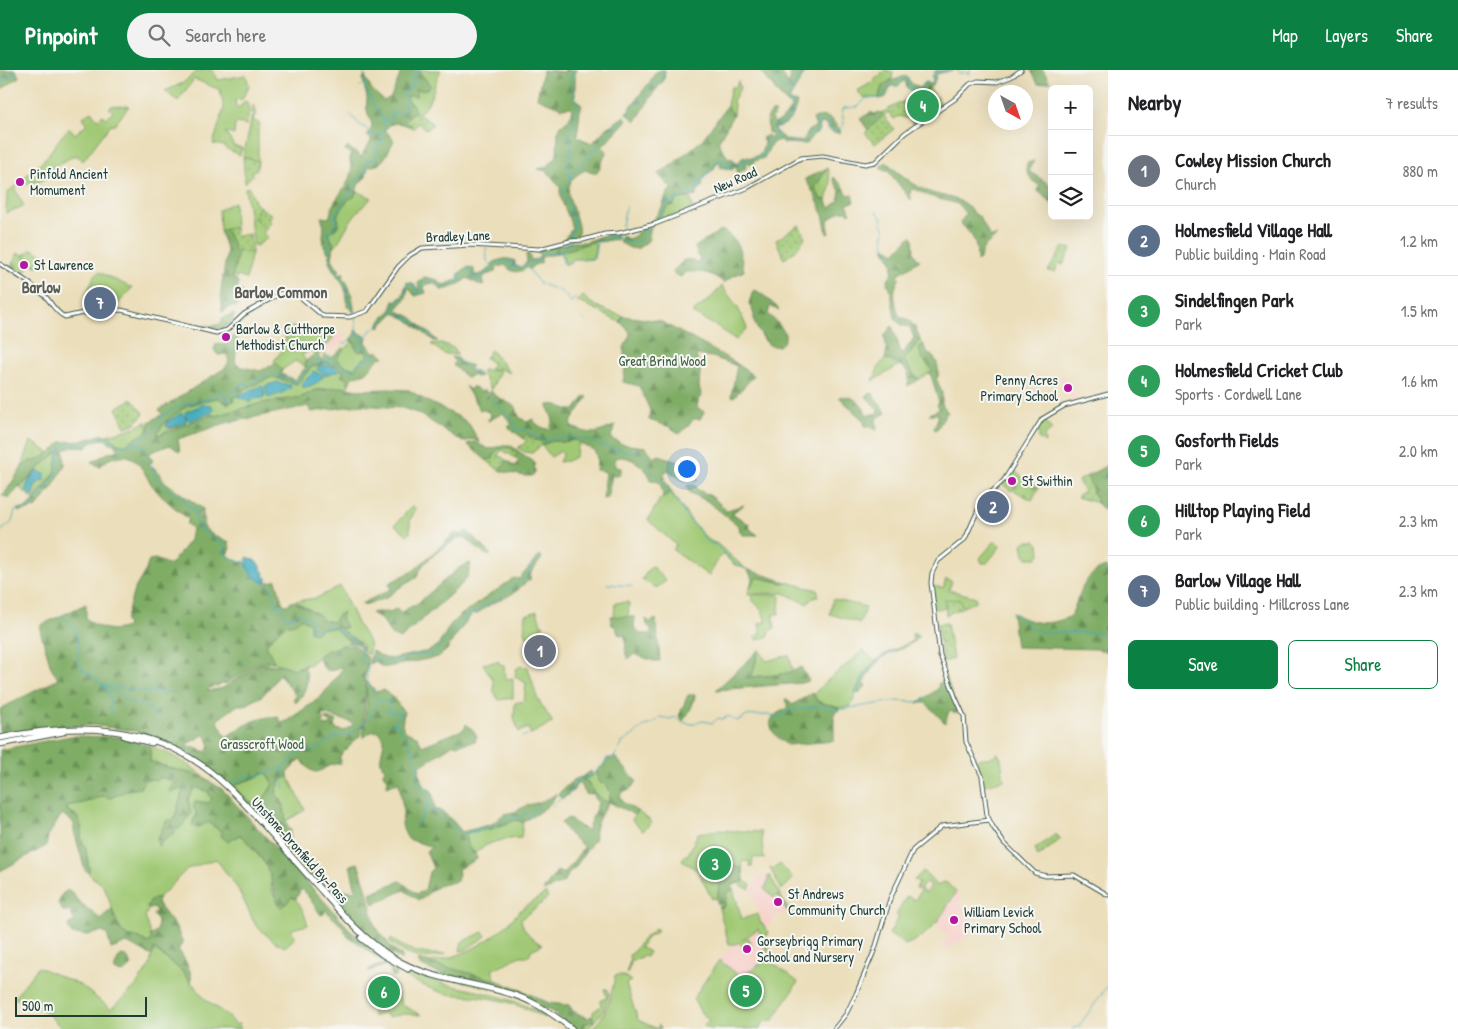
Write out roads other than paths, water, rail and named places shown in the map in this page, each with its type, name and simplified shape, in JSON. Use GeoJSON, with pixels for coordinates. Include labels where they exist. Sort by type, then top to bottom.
{"type":"FeatureCollection","features":[{"type":"Feature","properties":{"kind":"highway","name":"Unstone-Dronfield By-Pass"},"geometry":{"type":"LineString","coordinates":[[0,738],[51,730],[100,728],[136,735],[181,752],[206,768],[234,793],[354,926],[391,956],[419,971],[443,979],[519,997],[540,1006],[572,1029]]}},
{"type":"Feature","properties":{"kind":"highway","name":"Unstone-Dronfield By-Pass"},"geometry":{"type":"LineString","coordinates":[[0,744],[54,733],[100,732],[119,734],[142,740],[179,755],[204,771],[228,791],[352,928],[382,955],[424,976],[519,1000],[551,1017],[568,1029]]}},
{"type":"Feature","properties":{"kind":"main road","name":"New Road"},"geometry":{"type":"LineString","coordinates":[[619,233],[651,225],[747,188],[801,158],[823,156],[865,164],[878,160],[905,133],[955,99],[970,84],[978,81],[997,82],[1011,77],[1021,70]]}},
{"type":"Feature","properties":{"kind":"main road","name":"Bradley Lane"},"geometry":{"type":"LineString","coordinates":[[0,264],[42,294],[59,314],[65,317],[115,309],[186,324],[212,332],[221,332],[227,330],[248,311],[281,293],[300,296],[321,314],[334,317],[350,317],[367,311],[398,267],[410,255],[422,248],[470,245],[539,249],[570,240],[583,240],[605,234],[619,233]]}},
{"type":"Feature","properties":{"kind":"main road"},"geometry":{"type":"LineString","coordinates":[[1108,394],[1064,406],[1045,417],[1036,427],[1004,480],[982,501],[965,539],[944,555],[935,567],[931,583],[940,655],[964,716],[967,745],[982,776],[988,820],[1004,843],[1035,873],[1046,876],[1074,875],[1108,894]]}},
{"type":"Feature","properties":{"kind":"main road"},"geometry":{"type":"LineString","coordinates":[[834,1029],[846,1014],[856,994],[875,948],[890,899],[914,848],[942,826],[988,820]]}},
{"type":"Feature","properties":{"kind":"water"},"geometry":{"type":"Polygon","coordinates":[[[319,365],[335,367],[339,371],[325,375],[317,369],[319,365]]]}},
{"type":"Feature","properties":{"kind":"water"},"geometry":{"type":"Polygon","coordinates":[[[314,371],[324,376],[308,387],[302,387],[302,383],[314,371]]]}},
{"type":"Feature","properties":{"kind":"water"},"geometry":{"type":"Polygon","coordinates":[[[277,382],[290,385],[291,388],[268,398],[265,386],[277,382]]]}},
{"type":"Feature","properties":{"kind":"water"},"geometry":{"type":"Polygon","coordinates":[[[261,386],[265,394],[264,398],[254,399],[249,403],[245,399],[239,398],[239,395],[261,386]]]}},
{"type":"Feature","properties":{"kind":"water"},"geometry":{"type":"Polygon","coordinates":[[[204,404],[211,405],[214,409],[212,412],[189,421],[187,419],[185,412],[204,404]]]}},
{"type":"Feature","properties":{"kind":"water"},"geometry":{"type":"Polygon","coordinates":[[[181,413],[185,416],[186,422],[170,428],[166,426],[167,422],[181,413]]]}},
{"type":"Feature","properties":{"kind":"water"},"geometry":{"type":"Polygon","coordinates":[[[37,471],[45,474],[45,480],[39,481],[34,488],[32,496],[27,492],[27,486],[37,471]]]}},
{"type":"Feature","properties":{"kind":"water"},"geometry":{"type":"Polygon","coordinates":[[[248,557],[261,566],[267,581],[259,580],[250,572],[247,567],[246,559],[248,557]]]}},
{"type":"Feature","properties":{"kind":"waterway"},"geometry":{"type":"LineString","coordinates":[[0,82],[4,82],[4,79],[8,76],[15,75],[13,70]]}},
{"type":"Feature","properties":{"kind":"waterway"},"geometry":{"type":"LineString","coordinates":[[364,70],[364,75]]}},
{"type":"Feature","properties":{"kind":"waterway"},"geometry":{"type":"LineString","coordinates":[[355,313],[347,293],[346,283],[330,259],[331,251],[327,247],[331,239],[327,232],[333,230],[337,225],[335,222],[337,218],[334,217],[335,213],[339,211],[347,195],[352,193],[355,186],[353,183],[361,178],[362,173],[366,172],[366,162],[371,158],[373,162],[377,159],[374,155],[378,153],[376,147],[382,142],[383,137],[380,135],[385,128],[382,118],[389,122],[394,111],[397,114],[403,112],[406,106],[405,91],[409,90],[407,88],[412,86],[415,81],[412,81],[414,73],[418,73],[416,70]]}},
{"type":"Feature","properties":{"kind":"waterway"},"geometry":{"type":"LineString","coordinates":[[561,252],[566,247],[564,246],[570,244],[570,235],[574,229],[573,217],[569,213],[571,207],[565,201],[567,197],[563,193],[564,188],[570,181],[568,164],[572,153],[569,134],[573,130],[573,119],[578,103],[574,97],[569,79],[574,70]]}},
{"type":"Feature","properties":{"kind":"waterway"},"geometry":{"type":"LineString","coordinates":[[570,179],[572,174],[580,169],[581,163],[588,158],[587,154],[593,149],[594,151],[599,142],[637,105],[653,83],[659,84],[664,70]]}},
{"type":"Feature","properties":{"kind":"waterway"},"geometry":{"type":"LineString","coordinates":[[772,70],[782,87],[793,90]]}},
{"type":"Feature","properties":{"kind":"waterway"},"geometry":{"type":"LineString","coordinates":[[799,70],[805,73],[800,80],[796,77],[797,82],[788,98],[788,102],[793,103],[792,113],[794,115],[788,116],[784,124],[777,124],[777,128],[772,129],[785,142],[804,142],[810,133],[818,132],[816,121],[833,123],[828,127],[829,130],[839,129],[844,124],[842,112],[844,108],[858,107],[866,98],[880,98],[891,85],[897,86],[903,80],[908,79],[908,89],[914,87],[918,92],[925,82],[928,82],[930,85],[934,83],[933,77],[935,72],[950,70]]}},
{"type":"Feature","properties":{"kind":"waterway"},"geometry":{"type":"LineString","coordinates":[[957,70],[959,74],[964,72],[969,74],[970,70]]}},
{"type":"Feature","properties":{"kind":"waterway"},"geometry":{"type":"LineString","coordinates":[[364,77],[367,93],[382,118]]}},
{"type":"Feature","properties":{"kind":"waterway"},"geometry":{"type":"LineString","coordinates":[[350,114],[368,130],[370,136],[379,134]]}},
{"type":"Feature","properties":{"kind":"waterway"},"geometry":{"type":"LineString","coordinates":[[652,224],[665,209],[666,200],[668,199],[673,204],[676,198],[681,198],[686,194],[690,193],[694,196],[697,188],[702,186],[694,182],[704,179],[705,174],[711,171],[718,160],[723,158],[724,166],[731,168],[730,161],[743,167],[742,160],[747,158],[751,161],[755,156],[763,156],[767,141],[770,139],[771,141],[777,135]]}},
{"type":"Feature","properties":{"kind":"waterway"},"geometry":{"type":"LineString","coordinates":[[622,226],[626,206]]}},
{"type":"Feature","properties":{"kind":"waterway"},"geometry":{"type":"LineString","coordinates":[[876,211],[882,219],[885,230],[884,242],[889,254]]}},
{"type":"Feature","properties":{"kind":"waterway"},"geometry":{"type":"LineString","coordinates":[[582,260],[594,259],[599,241],[614,237],[629,243],[641,240],[650,227]]}},
{"type":"Feature","properties":{"kind":"waterway"},"geometry":{"type":"LineString","coordinates":[[486,248],[487,261],[493,267]]}},
{"type":"Feature","properties":{"kind":"waterway"},"geometry":{"type":"LineString","coordinates":[[0,532],[12,522],[15,511],[27,509],[48,487],[59,468],[60,448],[63,446],[72,444],[85,446],[102,439],[114,441],[118,446],[133,443],[151,432],[165,415],[180,406],[209,398],[219,391],[223,393],[226,401],[231,399],[230,393],[235,391],[239,385],[245,382],[247,386],[270,373],[289,378],[295,383],[318,360],[331,363],[335,361],[341,367],[354,370],[361,362],[375,356],[370,353],[365,345],[360,349],[357,346],[370,331],[381,324],[392,313],[397,301],[402,298],[408,283],[415,287],[415,292],[424,292],[421,288],[421,283],[426,280],[429,282],[435,280],[442,287],[452,285],[463,279],[460,277],[460,273],[468,268],[471,270],[470,276],[474,276],[478,281],[481,281],[479,276],[490,271],[494,263],[512,261],[513,264],[510,267],[520,268],[528,263],[537,262],[545,253],[551,254],[558,251],[561,252],[563,263],[566,265],[572,262]]}},
{"type":"Feature","properties":{"kind":"waterway"},"geometry":{"type":"LineString","coordinates":[[528,268],[539,283],[562,292],[571,302],[576,298]]}},
{"type":"Feature","properties":{"kind":"waterway"},"geometry":{"type":"LineString","coordinates":[[393,311],[411,320],[435,339]]}},
{"type":"Feature","properties":{"kind":"waterway"},"geometry":{"type":"LineString","coordinates":[[355,317],[357,334],[365,338]]}},
{"type":"Feature","properties":{"kind":"waterway"},"geometry":{"type":"LineString","coordinates":[[583,319],[587,323]]}},
{"type":"Feature","properties":{"kind":"waterway"},"geometry":{"type":"LineString","coordinates":[[344,344],[357,336],[357,334]]}},
{"type":"Feature","properties":{"kind":"waterway"},"geometry":{"type":"LineString","coordinates":[[440,344],[450,352]]}},
{"type":"Feature","properties":{"kind":"waterway"},"geometry":{"type":"LineString","coordinates":[[329,362],[330,356]]}},
{"type":"Feature","properties":{"kind":"waterway"},"geometry":{"type":"LineString","coordinates":[[455,358],[480,375]]}},
{"type":"Feature","properties":{"kind":"waterway"},"geometry":{"type":"LineString","coordinates":[[491,397],[515,422],[515,428],[528,431],[544,440],[552,438],[586,439],[609,448],[636,451],[643,455],[647,459],[652,473],[661,479],[688,519],[698,528],[705,540],[715,544],[736,565],[743,567]]}},
{"type":"Feature","properties":{"kind":"waterway"},"geometry":{"type":"LineString","coordinates":[[133,443],[143,446],[151,460],[148,465],[153,466],[156,478],[161,482],[161,485],[184,499],[188,507],[196,509],[195,515],[198,525],[201,526],[200,530],[203,530],[224,545],[226,547],[225,554],[240,562],[244,561],[247,563],[246,567],[252,576],[271,587],[277,607],[283,606],[284,615],[289,618],[298,613],[312,620],[310,626],[312,630],[322,628],[324,625],[329,626],[350,636],[352,642],[356,641],[362,649],[360,660],[368,666],[368,685],[378,701],[389,701],[391,706],[387,711],[390,713],[401,713],[398,716],[398,720],[391,724],[399,725],[399,730],[410,740],[409,747],[414,749],[413,755],[419,764],[416,781],[422,785],[422,789],[428,792],[430,810],[435,813],[441,812],[463,835],[468,832],[478,832],[475,828],[480,829]]}},
{"type":"Feature","properties":{"kind":"waterway"},"geometry":{"type":"LineString","coordinates":[[1104,476],[1108,482]]}},
{"type":"Feature","properties":{"kind":"waterway"},"geometry":{"type":"LineString","coordinates":[[370,657],[385,663],[418,654],[431,655],[431,653],[437,651],[446,638],[450,637],[451,632],[458,623],[472,612],[479,611],[486,604],[499,598],[525,579],[530,568],[540,557]]}},
{"type":"Feature","properties":{"kind":"waterway"},"geometry":{"type":"LineString","coordinates":[[607,584],[632,586]]}},
{"type":"Feature","properties":{"kind":"waterway"},"geometry":{"type":"LineString","coordinates":[[1011,613],[1025,620],[1027,626],[1042,632],[1108,633]]}},
{"type":"Feature","properties":{"kind":"waterway"},"geometry":{"type":"LineString","coordinates":[[60,616],[75,631],[78,642],[79,664],[82,670],[95,677],[102,686],[131,702]]}},
{"type":"Feature","properties":{"kind":"waterway"},"geometry":{"type":"LineString","coordinates":[[851,706],[864,676],[877,661],[893,651]]}},
{"type":"Feature","properties":{"kind":"waterway"},"geometry":{"type":"LineString","coordinates":[[103,685],[135,691],[173,692]]}},
{"type":"Feature","properties":{"kind":"waterway"},"geometry":{"type":"LineString","coordinates":[[104,687],[111,700],[110,709]]}},
{"type":"Feature","properties":{"kind":"waterway"},"geometry":{"type":"LineString","coordinates":[[563,799],[575,785],[574,783],[601,768],[607,758],[614,757],[622,745],[621,743],[660,717],[670,719],[675,717],[682,722],[692,724],[703,721],[713,723],[718,718],[722,719],[729,716],[736,721],[752,715],[773,715],[773,718],[775,718],[794,710],[823,705],[830,709],[844,709],[896,701],[917,702],[925,700]]}},
{"type":"Feature","properties":{"kind":"waterway"},"geometry":{"type":"LineString","coordinates":[[232,782],[249,776],[260,776],[276,769],[283,769],[298,752],[317,750],[333,738],[352,733],[369,719],[378,702]]}},
{"type":"Feature","properties":{"kind":"waterway"},"geometry":{"type":"LineString","coordinates":[[131,704],[150,708],[154,718]]}},
{"type":"Feature","properties":{"kind":"waterway"},"geometry":{"type":"LineString","coordinates":[[522,737],[530,734]]}},
{"type":"Feature","properties":{"kind":"waterway"},"geometry":{"type":"LineString","coordinates":[[283,770],[285,776],[282,781],[285,788]]}},
{"type":"Feature","properties":{"kind":"waterway"},"geometry":{"type":"LineString","coordinates":[[557,801],[561,799]]}},
{"type":"Feature","properties":{"kind":"waterway"},"geometry":{"type":"LineString","coordinates":[[415,825],[422,817],[428,803]]}},
{"type":"Feature","properties":{"kind":"waterway"},"geometry":{"type":"LineString","coordinates":[[552,806],[556,803]]}},
{"type":"Feature","properties":{"kind":"waterway"},"geometry":{"type":"LineString","coordinates":[[491,827],[508,818],[522,817],[524,813],[529,816],[533,811],[540,808]]}},
{"type":"Feature","properties":{"kind":"waterway"},"geometry":{"type":"LineString","coordinates":[[481,829],[490,828]]}},
{"type":"Feature","properties":{"kind":"waterway"},"geometry":{"type":"LineString","coordinates":[[1072,1029],[1079,1026],[1108,985]]}},
{"type":"Feature","properties":{"kind":"place","name":"Holmesfield Cricket Club"},"geometry":{"type":"Point","coordinates":[923,106]}},
{"type":"Feature","properties":{"kind":"place","name":"Pinfold Ancient Momument"},"geometry":{"type":"Point","coordinates":[20,182]}},
{"type":"Feature","properties":{"kind":"place","name":"St Lawrence"},"geometry":{"type":"Point","coordinates":[24,265]}},
{"type":"Feature","properties":{"kind":"place","name":"Barlow Village Hall"},"geometry":{"type":"Point","coordinates":[100,303]}},
{"type":"Feature","properties":{"kind":"place","name":"Barlow & Cutthorpe Methodist Church"},"geometry":{"type":"Point","coordinates":[226,337]}},
{"type":"Feature","properties":{"kind":"place","name":"Penny Acres Primary School"},"geometry":{"type":"Point","coordinates":[1068,388]}},
{"type":"Feature","properties":{"kind":"place","name":"St Swithin"},"geometry":{"type":"Point","coordinates":[1012,481]}},
{"type":"Feature","properties":{"kind":"place","name":"Holmesfield Village Hall"},"geometry":{"type":"Point","coordinates":[993,507]}},
{"type":"Feature","properties":{"kind":"place","name":"Cowley Mission Church"},"geometry":{"type":"Point","coordinates":[540,651]}},
{"type":"Feature","properties":{"kind":"place","name":"Sindelfingen Park"},"geometry":{"type":"Point","coordinates":[715,864]}},
{"type":"Feature","properties":{"kind":"place","name":"St Andrews Community Church"},"geometry":{"type":"Point","coordinates":[778,902]}},
{"type":"Feature","properties":{"kind":"place","name":"William Levick Primary School"},"geometry":{"type":"Point","coordinates":[954,920]}},
{"type":"Feature","properties":{"kind":"place","name":"Gorseybrigg Primary School and Nursery"},"geometry":{"type":"Point","coordinates":[747,949]}},
{"type":"Feature","properties":{"kind":"place","name":"Gosforth Fields"},"geometry":{"type":"Point","coordinates":[746,991]}},
{"type":"Feature","properties":{"kind":"place","name":"Hilltop Playing Field"},"geometry":{"type":"Point","coordinates":[384,992]}},
{"type":"Feature","properties":{"kind":"district","name":"Barlow"},"geometry":{"type":"Point","coordinates":[41,287]}},
{"type":"Feature","properties":{"kind":"district","name":"Barlow Common"},"geometry":{"type":"Point","coordinates":[281,292]}},
{"type":"Feature","properties":{"kind":"park label","name":"Great Brind Wood"},"geometry":{"type":"Point","coordinates":[662,361]}},
{"type":"Feature","properties":{"kind":"park label","name":"Grasscroft Wood"},"geometry":{"type":"Point","coordinates":[262,744]}}]}
